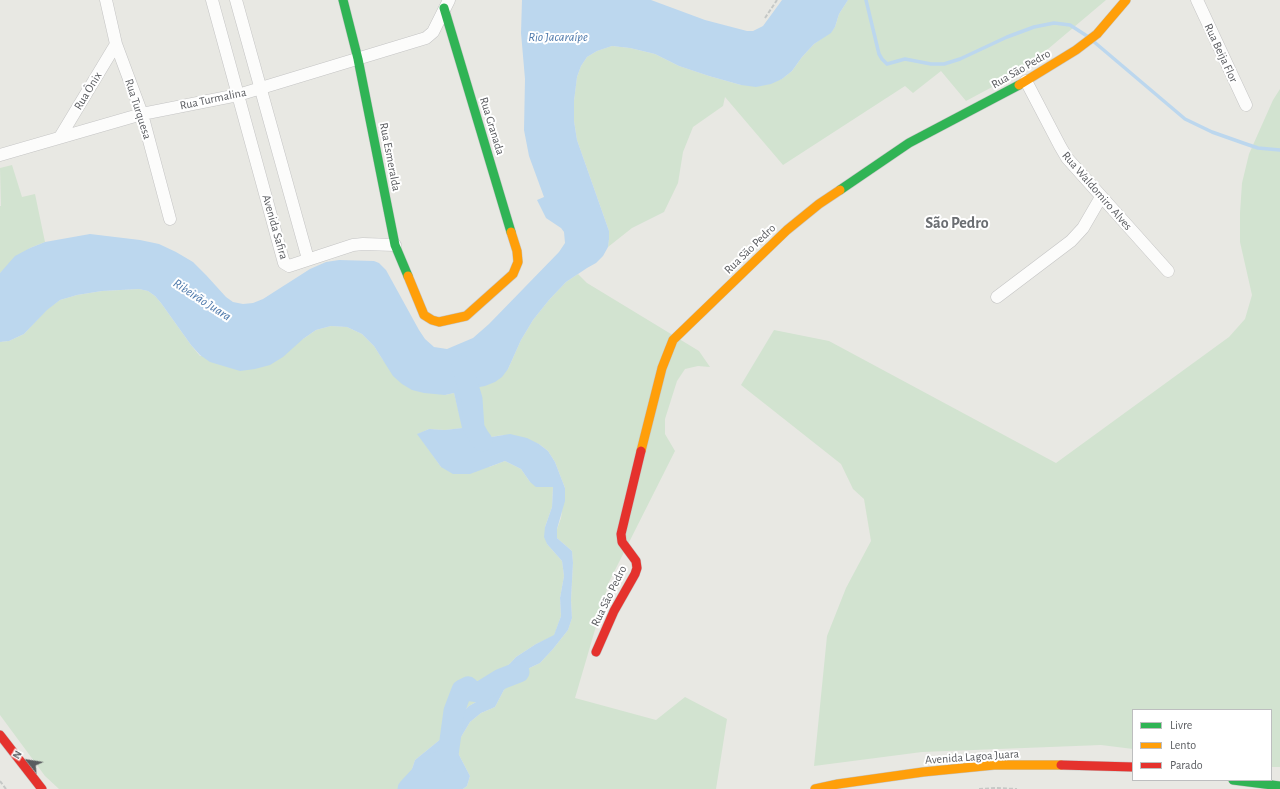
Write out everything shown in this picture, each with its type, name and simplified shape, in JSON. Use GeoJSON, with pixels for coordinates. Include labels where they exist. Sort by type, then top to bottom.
{"type":"FeatureCollection","features":[{"type":"Feature","properties":{"kind":"street","name":"Rua Turquesa"},"geometry":{"type":"LineString","coordinates":[[106,0],[116,44],[142,114],[170,219]]}},
{"type":"Feature","properties":{"kind":"street","name":"Avenida Safira"},"geometry":{"type":"LineString","coordinates":[[212,0],[284,263],[289,266],[308,259],[236,0]]}},
{"type":"Feature","properties":{"kind":"street","name":"Rua Esmeralda"},"geometry":{"type":"LineString","coordinates":[[343,0],[358,59],[394,245],[424,315]]}},
{"type":"Feature","properties":{"kind":"street","name":"Rua São Pedro"},"geometry":{"type":"LineString","coordinates":[[596,652],[614,611],[637,568],[636,562],[622,542],[620,534],[662,368],[673,340],[782,235],[819,204],[909,143],[1026,81],[1088,42],[1098,34],[1126,0]]}},
{"type":"Feature","properties":{"kind":"street","name":"Rua Beija Flor"},"geometry":{"type":"LineString","coordinates":[[1197,0],[1246,105]]}},
{"type":"Feature","properties":{"kind":"street","name":"Rua Turmalina"},"geometry":{"type":"LineString","coordinates":[[0,155],[142,114],[238,95],[426,38],[433,32],[446,4]]}},
{"type":"Feature","properties":{"kind":"street","name":"Rua Granada"},"geometry":{"type":"LineString","coordinates":[[424,315],[439,322],[466,316],[513,274],[518,262],[517,251],[446,4]]}},
{"type":"Feature","properties":{"kind":"street","name":"Rua Ônix"},"geometry":{"type":"LineString","coordinates":[[60,137],[116,44]]}},
{"type":"Feature","properties":{"kind":"street","name":"Rua Waldomiro Alves"},"geometry":{"type":"LineString","coordinates":[[1026,81],[1060,146],[1075,168],[1168,271]]}},
{"type":"Feature","properties":{"kind":"street"},"geometry":{"type":"LineString","coordinates":[[997,297],[1071,241],[1083,228],[1101,197]]}},
{"type":"Feature","properties":{"kind":"street"},"geometry":{"type":"LineString","coordinates":[[308,259],[353,245],[394,245]]}},
{"type":"Feature","properties":{"kind":"street"},"geometry":{"type":"LineString","coordinates":[[0,736],[42,789]]}},
{"type":"Feature","properties":{"kind":"street","name":"Avenida Lagoa Juara"},"geometry":{"type":"LineString","coordinates":[[815,789],[838,784],[915,773],[994,766],[1068,765],[1132,767]]}},
{"type":"Feature","properties":{"kind":"street"},"geometry":{"type":"LineString","coordinates":[[1242,781],[1280,786]]}},
{"type":"Feature","properties":{"kind":"path"},"geometry":{"type":"LineString","coordinates":[[765,18],[777,0]]}},
{"type":"Feature","properties":{"kind":"path"},"geometry":{"type":"LineString","coordinates":[[0,781],[6,789]]}},
{"type":"Feature","properties":{"kind":"path"},"geometry":{"type":"LineString","coordinates":[[979,789],[1017,789]]}},
{"type":"Feature","properties":{"kind":"green space"},"geometry":{"type":"Polygon","coordinates":[[[848,0],[1106,0],[1022,71],[966,101],[941,71],[913,93],[905,86],[783,165],[725,97],[723,106],[693,127],[683,152],[678,183],[664,212],[632,228],[608,247],[609,231],[577,140],[574,121],[574,101],[577,77],[581,66],[587,57],[597,51],[612,46],[630,48],[655,54],[679,66],[741,85],[782,79],[792,71],[814,44],[831,32],[835,27],[839,14],[848,0]]]}},
{"type":"Feature","properties":{"kind":"green space"},"geometry":{"type":"Polygon","coordinates":[[[1280,89],[1280,767],[1272,767],[1272,709],[1132,709],[1132,749],[1101,745],[922,752],[814,766],[827,636],[846,588],[871,541],[864,499],[853,489],[841,464],[741,385],[774,330],[829,341],[1056,463],[1229,337],[1245,319],[1252,295],[1240,242],[1242,183],[1249,154],[1273,100],[1280,89]]]}},
{"type":"Feature","properties":{"kind":"green space"},"geometry":{"type":"Polygon","coordinates":[[[12,165],[22,197],[35,194],[45,242],[30,248],[0,273],[0,168],[12,165]]]}},
{"type":"Feature","properties":{"kind":"green space"},"geometry":{"type":"Polygon","coordinates":[[[578,274],[587,283],[699,351],[710,367],[698,366],[685,369],[677,381],[665,419],[665,434],[675,451],[609,582],[575,698],[656,720],[685,697],[727,719],[716,789],[463,789],[467,786],[470,776],[458,753],[458,742],[470,722],[481,713],[495,707],[507,684],[521,672],[540,663],[568,630],[572,618],[571,600],[573,563],[572,551],[557,538],[557,529],[561,518],[565,488],[555,462],[548,451],[539,444],[503,435],[491,437],[481,434],[472,413],[469,389],[474,388],[508,369],[521,340],[533,320],[566,282],[578,274]]]}},
{"type":"Feature","properties":{"kind":"green space"},"geometry":{"type":"Polygon","coordinates":[[[139,289],[148,291],[155,296],[200,356],[303,339],[316,330],[331,326],[347,327],[362,334],[374,346],[383,360],[445,395],[454,393],[463,428],[445,430],[429,429],[418,434],[441,467],[489,467],[505,461],[521,469],[530,482],[553,487],[552,507],[545,527],[547,544],[562,561],[564,576],[560,598],[561,616],[554,636],[536,644],[516,657],[502,672],[483,698],[469,706],[454,720],[442,738],[415,760],[411,772],[399,789],[59,789],[45,776],[0,715],[0,342],[9,341],[24,334],[47,309],[60,300],[77,295],[102,291],[139,289]]]}},
{"type":"Feature","properties":{"kind":"water","name":"Rio Jacaraípe"},"geometry":{"type":"Polygon","coordinates":[[[522,0],[651,0],[705,20],[747,31],[753,31],[763,26],[782,0],[848,0],[839,14],[835,27],[831,33],[814,44],[792,71],[782,79],[771,84],[756,87],[741,85],[679,66],[655,54],[630,48],[612,46],[597,51],[587,57],[581,66],[577,77],[574,101],[574,121],[577,140],[609,231],[608,247],[603,256],[596,263],[566,282],[549,300],[533,320],[521,340],[508,369],[502,377],[485,386],[469,389],[472,413],[481,434],[491,437],[510,434],[527,438],[539,444],[548,451],[555,462],[565,488],[565,501],[557,529],[557,538],[572,551],[572,618],[568,630],[540,663],[521,672],[507,684],[495,707],[481,713],[470,722],[458,742],[458,753],[470,776],[467,786],[463,789],[399,789],[411,772],[415,760],[442,738],[454,720],[469,706],[483,698],[502,672],[516,657],[536,644],[554,635],[561,616],[560,598],[564,576],[562,561],[547,544],[544,537],[545,527],[552,507],[553,487],[536,487],[530,482],[521,469],[505,461],[470,474],[453,474],[441,467],[417,434],[429,429],[445,430],[462,428],[454,393],[445,395],[424,393],[412,390],[402,384],[393,376],[374,346],[362,334],[347,327],[331,326],[316,330],[303,339],[283,357],[270,365],[240,371],[210,362],[200,355],[155,296],[148,291],[139,289],[102,291],[77,295],[60,300],[47,310],[24,334],[9,341],[0,342],[0,273],[15,256],[45,242],[90,234],[140,240],[159,244],[193,262],[226,297],[233,302],[243,304],[253,303],[263,299],[310,269],[326,262],[339,260],[374,261],[379,263],[386,270],[419,330],[425,339],[434,347],[447,349],[473,338],[489,324],[559,252],[565,243],[564,232],[561,228],[546,218],[537,200],[544,197],[529,156],[524,130],[525,79],[521,33],[522,0]]]}},
{"type":"Feature","properties":{"kind":"waterway"},"geometry":{"type":"LineString","coordinates":[[866,0],[879,54],[887,64],[905,59],[931,64],[944,64],[960,59],[1007,37],[1034,27],[1054,23],[1070,25],[1087,36]]}},
{"type":"Feature","properties":{"kind":"waterway"},"geometry":{"type":"LineString","coordinates":[[1093,41],[1185,119],[1212,132],[1258,148],[1280,150]]}},
{"type":"Feature","properties":{"kind":"waterway"},"geometry":{"type":"LineString","coordinates":[[462,366],[472,399],[474,428],[482,441]]}},
{"type":"Feature","properties":{"kind":"waterway"},"geometry":{"type":"LineString","coordinates":[[408,789],[435,763],[445,760],[448,755],[454,711],[462,690],[468,687],[472,691],[480,692],[501,679],[519,672]]}},
{"type":"Feature","properties":{"kind":"traffic: fast"},"geometry":{"type":"LineString","coordinates":[[343,0],[358,59],[395,245],[408,276]]}},
{"type":"Feature","properties":{"kind":"traffic: fast"},"geometry":{"type":"LineString","coordinates":[[444,8],[511,232]]}},
{"type":"Feature","properties":{"kind":"traffic: fast"},"geometry":{"type":"LineString","coordinates":[[840,190],[909,143],[1019,85]]}},
{"type":"Feature","properties":{"kind":"traffic: fast"},"geometry":{"type":"LineString","coordinates":[[1241,781],[1280,786]]}},
{"type":"Feature","properties":{"kind":"traffic: slow"},"geometry":{"type":"LineString","coordinates":[[1019,85],[1076,50],[1097,34],[1126,0]]}},
{"type":"Feature","properties":{"kind":"traffic: slow"},"geometry":{"type":"LineString","coordinates":[[641,451],[662,368],[673,340],[787,230],[819,204],[840,190]]}},
{"type":"Feature","properties":{"kind":"traffic: slow"},"geometry":{"type":"LineString","coordinates":[[408,276],[424,315],[439,322],[466,316],[513,274],[518,262],[517,251],[511,232]]}},
{"type":"Feature","properties":{"kind":"traffic: slow"},"geometry":{"type":"LineString","coordinates":[[815,789],[838,784],[923,772],[994,765],[1061,765]]}},
{"type":"Feature","properties":{"kind":"traffic: jam"},"geometry":{"type":"LineString","coordinates":[[596,652],[614,611],[637,568],[636,561],[622,542],[621,534],[641,451]]}},
{"type":"Feature","properties":{"kind":"traffic: jam"},"geometry":{"type":"LineString","coordinates":[[0,735],[42,789]]}},
{"type":"Feature","properties":{"kind":"traffic: jam"},"geometry":{"type":"LineString","coordinates":[[1061,765],[1132,767]]}},
{"type":"Feature","properties":{"kind":"district","name":"São Pedro"},"geometry":{"type":"Point","coordinates":[957,223]}},
{"type":"Feature","properties":{"kind":"water label","name":"Ribeirão Juara"},"geometry":{"type":"Point","coordinates":[202,300]}}]}
